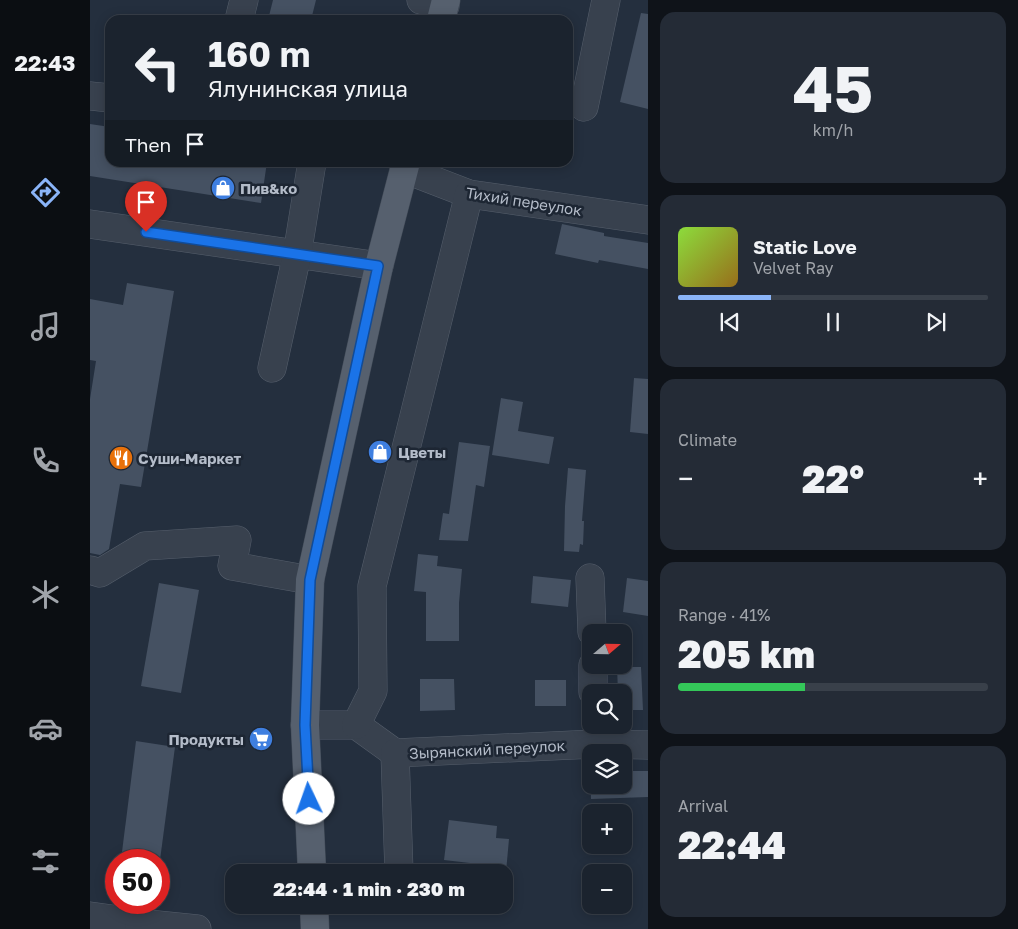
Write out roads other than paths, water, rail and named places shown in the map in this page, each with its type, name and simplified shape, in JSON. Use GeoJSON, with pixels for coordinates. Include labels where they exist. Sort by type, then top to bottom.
{"type":"FeatureCollection","features":[{"type":"Feature","properties":{"kind":"main road"},"geometry":{"type":"LineString","coordinates":[[312,864],[305,725],[310,580],[378,266],[405,167]]}},
{"type":"Feature","properties":{"kind":"main road"},"geometry":{"type":"LineString","coordinates":[[314,914],[315,929]]}},
{"type":"Feature","properties":{"kind":"street"},"geometry":{"type":"LineString","coordinates":[[241,15],[244,0]]}},
{"type":"Feature","properties":{"kind":"street"},"geometry":{"type":"LineString","coordinates":[[584,107],[606,0]]}},
{"type":"Feature","properties":{"kind":"street"},"geometry":{"type":"LineString","coordinates":[[90,96],[105,98]]}},
{"type":"Feature","properties":{"kind":"street"},"geometry":{"type":"LineString","coordinates":[[272,368],[297,255],[311,167]]}},
{"type":"Feature","properties":{"kind":"street","name":"Тихий переулок"},"geometry":{"type":"LineString","coordinates":[[407,167],[469,194],[648,220]]}},
{"type":"Feature","properties":{"kind":"street"},"geometry":{"type":"LineString","coordinates":[[305,725],[356,725],[373,691],[372,586],[469,194]]}},
{"type":"Feature","properties":{"kind":"street"},"geometry":{"type":"LineString","coordinates":[[90,224],[378,266]]}},
{"type":"Feature","properties":{"kind":"street"},"geometry":{"type":"LineString","coordinates":[[90,570],[100,573],[145,546],[237,540],[232,566],[310,580]]}},
{"type":"Feature","properties":{"kind":"street"},"geometry":{"type":"LineString","coordinates":[[590,578],[592,624]]}},
{"type":"Feature","properties":{"kind":"street","name":"Зырянский переулок"},"geometry":{"type":"LineString","coordinates":[[356,725],[395,753],[594,734],[648,745]]}},
{"type":"Feature","properties":{"kind":"street"},"geometry":{"type":"LineString","coordinates":[[395,753],[399,864]]}},
{"type":"Feature","properties":{"kind":"street"},"geometry":{"type":"LineString","coordinates":[[90,916],[143,926],[197,929]]}},
{"type":"Feature","properties":{"kind":"place","name":"Пив&ко"},"geometry":{"type":"Point","coordinates":[223,188]}},
{"type":"Feature","properties":{"kind":"place","name":"Цветы"},"geometry":{"type":"Point","coordinates":[380,452]}},
{"type":"Feature","properties":{"kind":"place","name":"Суши-Маркет"},"geometry":{"type":"Point","coordinates":[121,458]}},
{"type":"Feature","properties":{"kind":"place","name":"Продукты"},"geometry":{"type":"Point","coordinates":[261,739]}}]}
